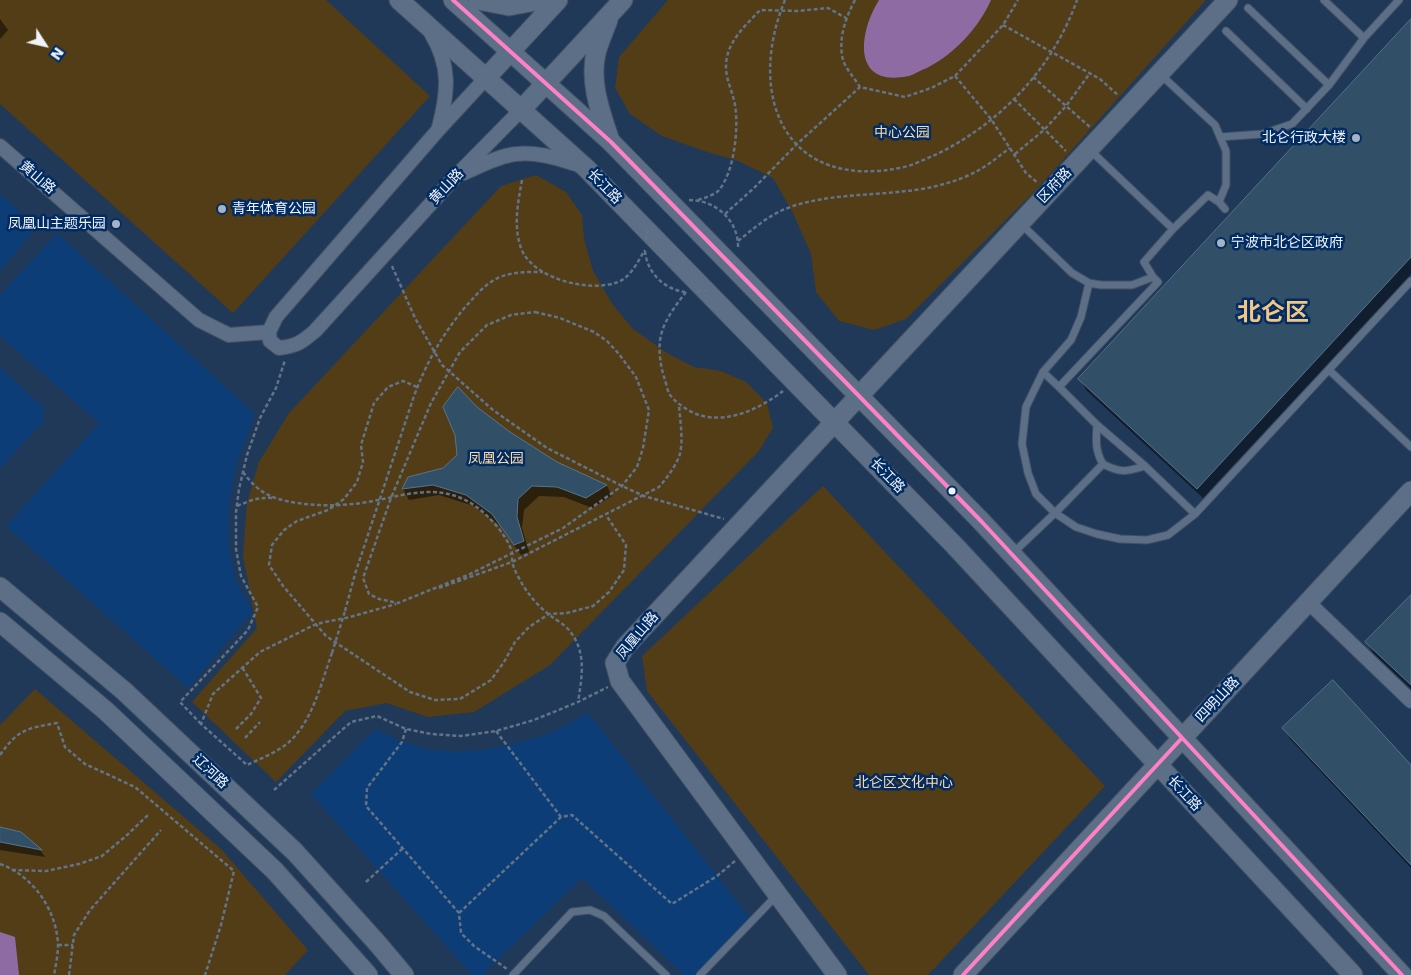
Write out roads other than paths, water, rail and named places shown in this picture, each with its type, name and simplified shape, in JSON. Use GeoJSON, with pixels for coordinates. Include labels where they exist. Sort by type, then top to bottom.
{"type":"FeatureCollection","features":[{"type":"Feature","properties":{"kind":"main road","name":"长江路"},"geometry":{"type":"LineString","coordinates":[[399,0],[586,168],[955,546],[1353,975]]}},
{"type":"Feature","properties":{"kind":"main road"},"geometry":{"type":"LineString","coordinates":[[453,0],[611,142],[859,396],[1011,554],[1402,975]]}},
{"type":"Feature","properties":{"kind":"main road"},"geometry":{"type":"LineString","coordinates":[[478,0],[510,6],[542,0]]}},
{"type":"Feature","properties":{"kind":"main road"},"geometry":{"type":"LineString","coordinates":[[486,78],[558,0]]}},
{"type":"Feature","properties":{"kind":"main road","name":"区府路"},"geometry":{"type":"LineString","coordinates":[[882,371],[1228,0]]}},
{"type":"Feature","properties":{"kind":"main road"},"geometry":{"type":"LineString","coordinates":[[611,142],[594,85],[594,68],[596,53],[617,6]]}},
{"type":"Feature","properties":{"kind":"main road","name":"黄山路"},"geometry":{"type":"LineString","coordinates":[[521,110],[617,6]]}},
{"type":"Feature","properties":{"kind":"main road","name":"凤凰山路"},"geometry":{"type":"LineString","coordinates":[[837,975],[620,681],[615,663],[625,647],[882,371]]}},
{"type":"Feature","properties":{"kind":"main road","name":"四明山路"},"geometry":{"type":"LineString","coordinates":[[963,975],[1411,491]]}},
{"type":"Feature","properties":{"kind":"main road","name":"辽河路"},"geometry":{"type":"LineString","coordinates":[[0,587],[124,691],[295,852],[404,975]]}},
{"type":"Feature","properties":{"kind":"main road","name":"辽河路"},"geometry":{"type":"LineString","coordinates":[[0,622],[106,711],[268,865],[368,975]]}},
{"type":"Feature","properties":{"kind":"street"},"geometry":{"type":"LineString","coordinates":[[424,22],[441,54],[448,87],[438,129]]}},
{"type":"Feature","properties":{"kind":"street"},"geometry":{"type":"LineString","coordinates":[[269,332],[276,317],[438,129],[486,78]]}},
{"type":"Feature","properties":{"kind":"street","name":"黄山路"},"geometry":{"type":"LineString","coordinates":[[0,146],[199,320],[229,335],[269,332],[270,341],[280,348],[300,344],[316,331],[456,176],[521,110]]}},
{"type":"Feature","properties":{"kind":"street"},"geometry":{"type":"LineString","coordinates":[[456,176],[487,162],[516,154],[533,154],[554,158],[586,168]]}},
{"type":"Feature","properties":{"kind":"street"},"geometry":{"type":"LineString","coordinates":[[1308,602],[1411,701]]}},
{"type":"Feature","properties":{"kind":"lane"},"geometry":{"type":"LineString","coordinates":[[1324,0],[1364,38]]}},
{"type":"Feature","properties":{"kind":"lane"},"geometry":{"type":"LineString","coordinates":[[1220,137],[1262,134],[1292,124],[1329,85],[1364,38],[1399,0]]}},
{"type":"Feature","properties":{"kind":"lane"},"geometry":{"type":"LineString","coordinates":[[1248,8],[1329,85]]}},
{"type":"Feature","properties":{"kind":"lane"},"geometry":{"type":"LineString","coordinates":[[1226,31],[1307,108]]}},
{"type":"Feature","properties":{"kind":"lane"},"geometry":{"type":"LineString","coordinates":[[1160,73],[1215,125],[1226,150],[1226,185],[1219,202]]}},
{"type":"Feature","properties":{"kind":"lane"},"geometry":{"type":"LineString","coordinates":[[1089,149],[1173,229]]}},
{"type":"Feature","properties":{"kind":"lane"},"geometry":{"type":"LineString","coordinates":[[1059,387],[1158,282],[1144,262],[1173,229],[1208,195],[1219,202],[1225,209]]}},
{"type":"Feature","properties":{"kind":"lane"},"geometry":{"type":"LineString","coordinates":[[1020,223],[1072,273],[1089,283],[1132,285],[1153,276]]}},
{"type":"Feature","properties":{"kind":"lane"},"geometry":{"type":"LineString","coordinates":[[1089,283],[1081,317],[1071,340],[1043,372],[1026,407],[1022,444],[1028,473],[1036,494],[1055,512],[1076,527],[1120,539],[1147,540],[1168,534],[1195,514],[1411,281]]}},
{"type":"Feature","properties":{"kind":"lane"},"geometry":{"type":"LineString","coordinates":[[1329,370],[1411,447]]}},
{"type":"Feature","properties":{"kind":"lane"},"geometry":{"type":"LineString","coordinates":[[1043,372],[1195,514]]}},
{"type":"Feature","properties":{"kind":"lane"},"geometry":{"type":"LineString","coordinates":[[1098,424],[1095,443],[1097,454],[1103,464],[1115,470],[1127,472],[1144,466]]}},
{"type":"Feature","properties":{"kind":"lane"},"geometry":{"type":"LineString","coordinates":[[1011,554],[1103,464]]}},
{"type":"Feature","properties":{"kind":"lane"},"geometry":{"type":"LineString","coordinates":[[700,975],[778,894]]}},
{"type":"Feature","properties":{"kind":"lane"},"geometry":{"type":"LineString","coordinates":[[514,974],[572,912],[590,910],[604,916],[666,975]]}},
{"type":"Feature","properties":{"kind":"place","name":"北仑行政大楼"},"geometry":{"type":"Point","coordinates":[1356,138]}},
{"type":"Feature","properties":{"kind":"place","name":"青年体育公园"},"geometry":{"type":"Point","coordinates":[222,209]}},
{"type":"Feature","properties":{"kind":"place","name":"凤凰山主题乐园"},"geometry":{"type":"Point","coordinates":[116,224]}},
{"type":"Feature","properties":{"kind":"place","name":"宁波市北仑区政府"},"geometry":{"type":"Point","coordinates":[1221,243]}},
{"type":"Feature","properties":{"kind":"district","name":"北仑区"},"geometry":{"type":"Point","coordinates":[1273,314]}},
{"type":"Feature","properties":{"kind":"park label","name":"中心公园"},"geometry":{"type":"Point","coordinates":[902,133]}},
{"type":"Feature","properties":{"kind":"park label","name":"凤凰公园"},"geometry":{"type":"Point","coordinates":[496,459]}},
{"type":"Feature","properties":{"kind":"park label","name":"北仑区文化中心"},"geometry":{"type":"Point","coordinates":[904,783]}}]}
